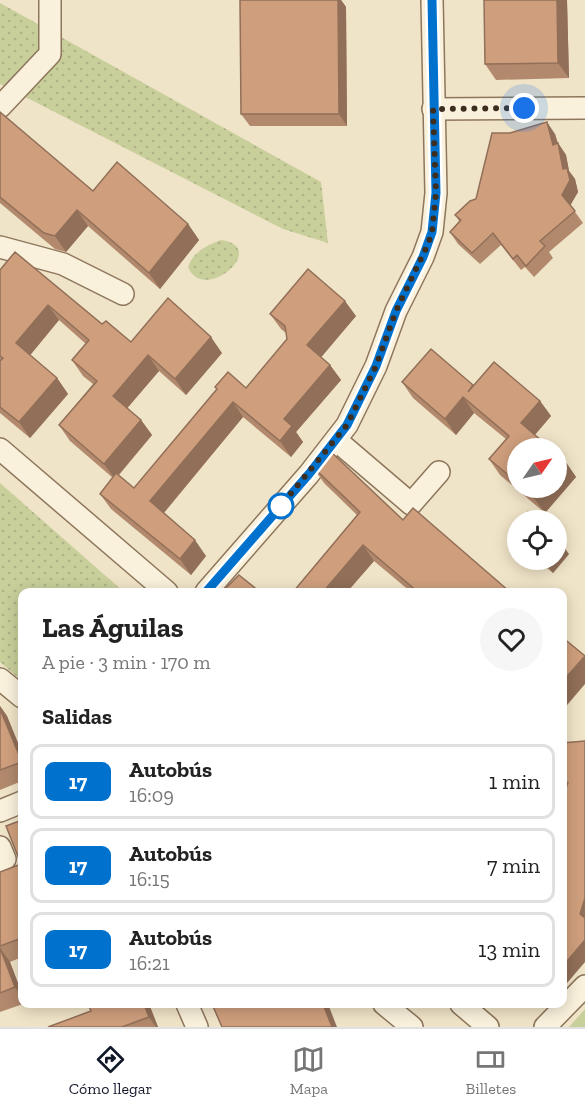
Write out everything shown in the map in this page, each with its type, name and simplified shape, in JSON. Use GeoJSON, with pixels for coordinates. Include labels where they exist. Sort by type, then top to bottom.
{"type":"FeatureCollection","features":[{"type":"Feature","properties":{"kind":"street"},"geometry":{"type":"LineString","coordinates":[[0,107],[50,54],[50,0]]}},
{"type":"Feature","properties":{"kind":"street"},"geometry":{"type":"LineString","coordinates":[[209,588],[347,425],[376,366],[396,311],[423,257],[432,232],[436,193],[432,0]]}},
{"type":"Feature","properties":{"kind":"street"},"geometry":{"type":"LineString","coordinates":[[433,109],[585,108]]}},
{"type":"Feature","properties":{"kind":"street"},"geometry":{"type":"LineString","coordinates":[[0,247],[63,264],[123,294]]}},
{"type":"Feature","properties":{"kind":"street"},"geometry":{"type":"LineString","coordinates":[[336,440],[411,504],[440,472]]}},
{"type":"Feature","properties":{"kind":"street"},"geometry":{"type":"LineString","coordinates":[[0,449],[162,588]]}},
{"type":"Feature","properties":{"kind":"street"},"geometry":{"type":"LineString","coordinates":[[0,679],[18,695]]}},
{"type":"Feature","properties":{"kind":"street"},"geometry":{"type":"LineString","coordinates":[[0,811],[18,804]]}},
{"type":"Feature","properties":{"kind":"street"},"geometry":{"type":"LineString","coordinates":[[0,847],[5,859],[0,861]]}},
{"type":"Feature","properties":{"kind":"street"},"geometry":{"type":"LineString","coordinates":[[567,1004],[585,986]]}},
{"type":"Feature","properties":{"kind":"street"},"geometry":{"type":"LineString","coordinates":[[189,1008],[197,1027]]}},
{"type":"Feature","properties":{"kind":"street"},"geometry":{"type":"LineString","coordinates":[[389,1008],[412,1027]]}},
{"type":"Feature","properties":{"kind":"street"},"geometry":{"type":"LineString","coordinates":[[466,1008],[488,1027]]}},
{"type":"Feature","properties":{"kind":"street"},"geometry":{"type":"LineString","coordinates":[[545,1027],[564,1008]]}},
{"type":"Feature","properties":{"kind":"green space"},"geometry":{"type":"Polygon","coordinates":[[[0,3],[321,182],[328,243],[283,229],[0,84],[0,3]]]}},
{"type":"Feature","properties":{"kind":"green space"},"geometry":{"type":"Polygon","coordinates":[[[221,240],[235,245],[239,253],[236,262],[218,277],[207,280],[196,277],[188,267],[193,257],[206,247],[221,240]]]}},
{"type":"Feature","properties":{"kind":"green space"},"geometry":{"type":"Polygon","coordinates":[[[0,483],[119,588],[18,588],[18,678],[0,662],[0,483]]]}},
{"type":"Feature","properties":{"kind":"green space"},"geometry":{"type":"Polygon","coordinates":[[[585,1009],[585,1027],[569,1027],[585,1009]]]}},
{"type":"Feature","properties":{"kind":"building"},"geometry":{"type":"Polygon","coordinates":[[[240,0],[338,0],[339,114],[241,114],[240,0]]]}},
{"type":"Feature","properties":{"kind":"building"},"geometry":{"type":"Polygon","coordinates":[[[484,0],[557,0],[558,63],[485,64],[484,0]]]}},
{"type":"Feature","properties":{"kind":"building"},"geometry":{"type":"Polygon","coordinates":[[[0,112],[93,191],[117,162],[188,224],[149,273],[77,210],[55,236],[44,233],[0,197],[0,112]]]}},
{"type":"Feature","properties":{"kind":"building"},"geometry":{"type":"Polygon","coordinates":[[[547,122],[553,145],[558,143],[563,169],[567,168],[570,180],[562,195],[575,211],[540,241],[545,246],[526,266],[517,255],[513,259],[493,233],[472,253],[450,232],[461,220],[455,215],[470,201],[476,199],[492,133],[510,133],[547,122]]]}},
{"type":"Feature","properties":{"kind":"building"},"geometry":{"type":"Polygon","coordinates":[[[15,252],[102,324],[106,321],[131,342],[168,298],[211,337],[175,379],[148,355],[113,396],[141,420],[104,464],[59,425],[97,381],[72,360],[89,340],[48,305],[16,343],[57,378],[19,422],[0,407],[0,361],[3,358],[0,356],[0,270],[15,252]]]}},
{"type":"Feature","properties":{"kind":"building"},"geometry":{"type":"Polygon","coordinates":[[[308,269],[345,301],[307,345],[330,365],[284,419],[292,426],[280,441],[233,402],[150,501],[195,540],[180,559],[100,494],[116,473],[134,488],[217,389],[215,387],[228,372],[246,388],[287,339],[285,326],[270,314],[308,269]]]}},
{"type":"Feature","properties":{"kind":"building"},"geometry":{"type":"Polygon","coordinates":[[[431,349],[473,385],[468,392],[494,362],[540,401],[521,423],[538,438],[507,438],[509,436],[463,397],[445,419],[402,382],[431,349]]]}},
{"type":"Feature","properties":{"kind":"building"},"geometry":{"type":"Polygon","coordinates":[[[507,438],[507,474],[489,459],[507,438]]]}},
{"type":"Feature","properties":{"kind":"building"},"geometry":{"type":"Polygon","coordinates":[[[329,450],[403,520],[413,508],[505,588],[413,588],[363,545],[326,588],[296,588],[360,512],[313,467],[329,450]]]}},
{"type":"Feature","properties":{"kind":"building"},"geometry":{"type":"Polygon","coordinates":[[[239,575],[255,588],[226,588],[239,575]]]}},
{"type":"Feature","properties":{"kind":"building"},"geometry":{"type":"Polygon","coordinates":[[[567,641],[585,656],[567,676],[567,641]]]}},
{"type":"Feature","properties":{"kind":"building"},"geometry":{"type":"Polygon","coordinates":[[[0,709],[18,752],[18,763],[0,770],[0,709]]]}},
{"type":"Feature","properties":{"kind":"building"},"geometry":{"type":"Polygon","coordinates":[[[585,741],[585,898],[580,914],[585,918],[585,940],[567,961],[568,782],[567,743],[585,741]]]}},
{"type":"Feature","properties":{"kind":"building"},"geometry":{"type":"Polygon","coordinates":[[[18,822],[18,856],[6,826],[18,822]]]}},
{"type":"Feature","properties":{"kind":"building"},"geometry":{"type":"Polygon","coordinates":[[[18,865],[18,939],[0,946],[0,872],[18,865]]]}},
{"type":"Feature","properties":{"kind":"building"},"geometry":{"type":"Polygon","coordinates":[[[0,948],[15,987],[0,993],[0,948]]]}},
{"type":"Feature","properties":{"kind":"building"},"geometry":{"type":"Polygon","coordinates":[[[90,1008],[146,1008],[149,1017],[122,1027],[48,1027],[91,1011],[90,1008]]]}},
{"type":"Feature","properties":{"kind":"building"},"geometry":{"type":"Polygon","coordinates":[[[214,1008],[325,1008],[332,1027],[222,1027],[214,1008]]]}},
{"type":"Feature","properties":{"kind":"bus line","name":"17"},"geometry":{"type":"LineString","coordinates":[[209,588],[309,474],[347,425],[376,366],[396,311],[423,257],[432,232],[436,193],[432,0]]}},
{"type":"Feature","properties":{"kind":"route"},"geometry":{"type":"LineString","coordinates":[[281,506],[279,508],[347,425],[376,366],[396,311],[423,257],[432,232],[435,214],[433,109],[524,108]]}}]}
